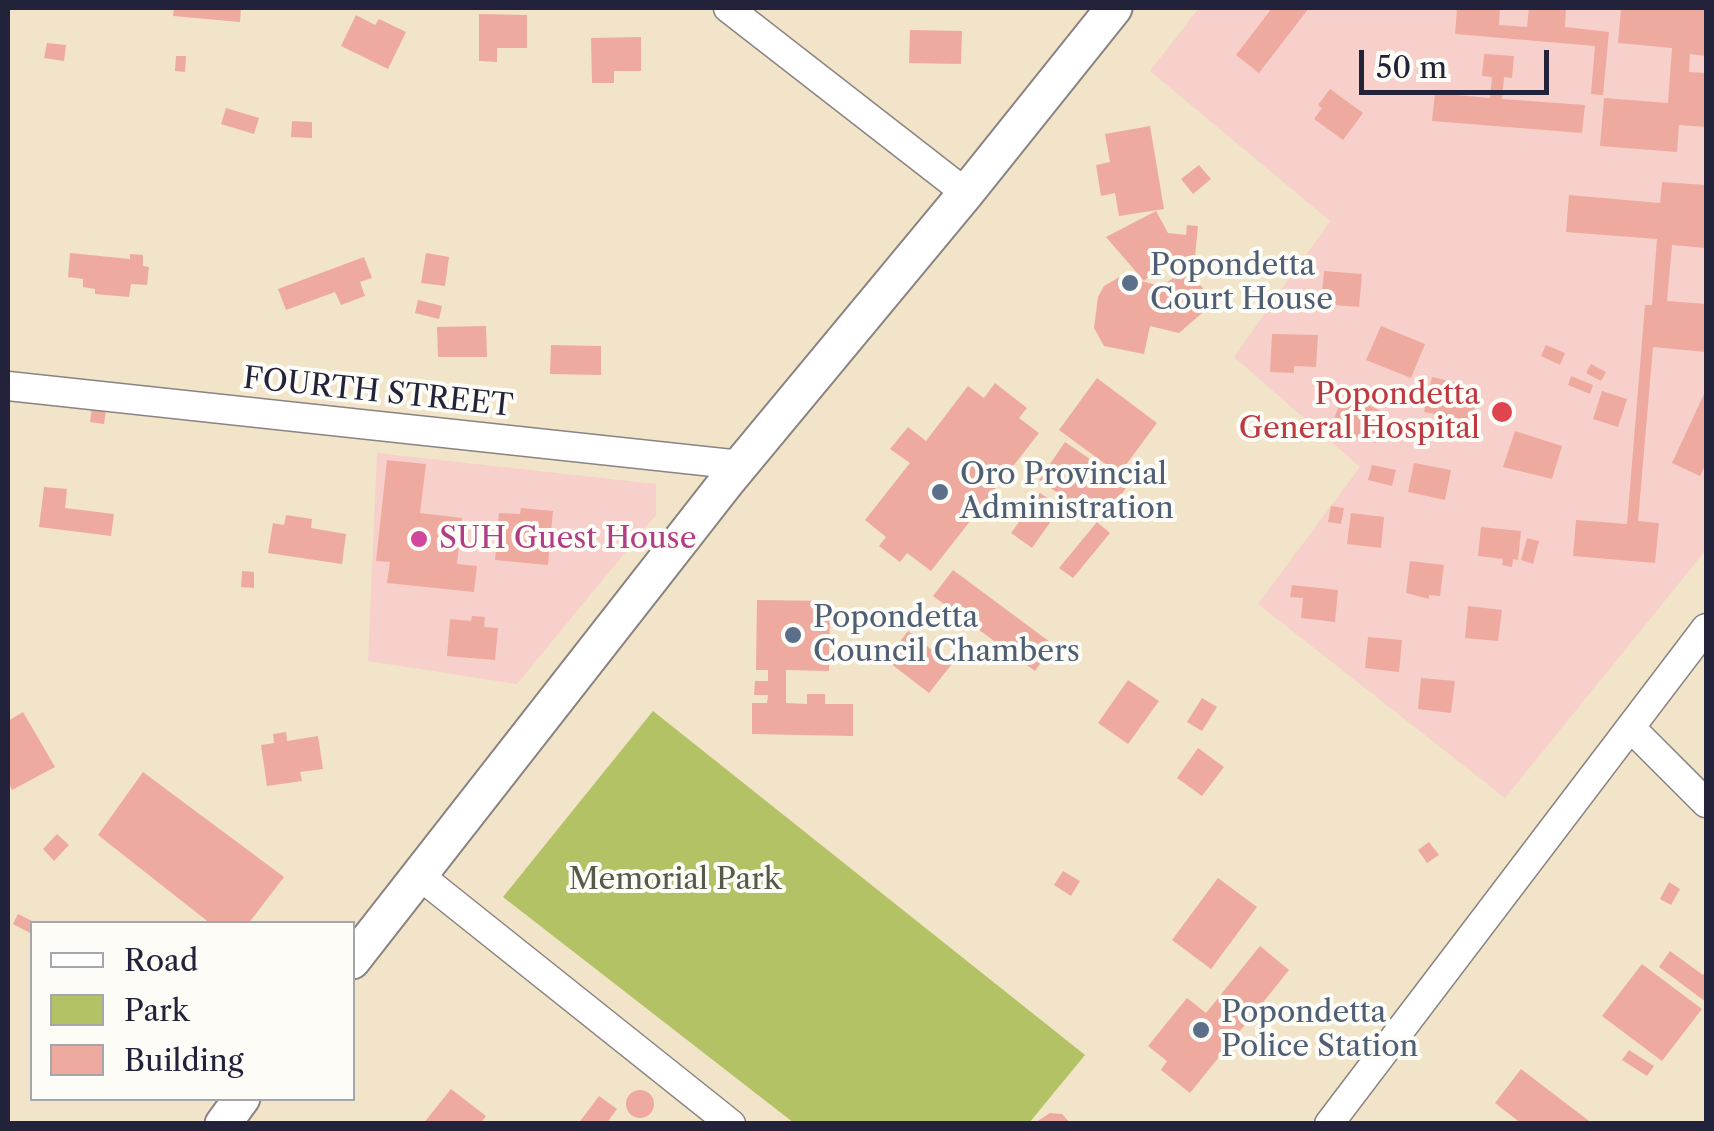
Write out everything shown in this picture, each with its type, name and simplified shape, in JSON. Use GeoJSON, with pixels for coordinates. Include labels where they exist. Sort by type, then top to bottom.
{"type":"FeatureCollection","features":[{"type":"Feature","properties":{"kind":"main road"},"geometry":{"type":"LineString","coordinates":[[355,957],[741,465],[1114,8]]}},
{"type":"Feature","properties":{"kind":"main road"},"geometry":{"type":"LineString","coordinates":[[222,1124],[240,1101]]}},
{"type":"Feature","properties":{"kind":"street"},"geometry":{"type":"LineString","coordinates":[[728,8],[966,193]]}},
{"type":"Feature","properties":{"kind":"street","name":"FOURTH STREET"},"geometry":{"type":"LineString","coordinates":[[8,386],[741,465]]}},
{"type":"Feature","properties":{"kind":"street"},"geometry":{"type":"LineString","coordinates":[[1329,1124],[1706,628]]}},
{"type":"Feature","properties":{"kind":"street"},"geometry":{"type":"LineString","coordinates":[[1631,728],[1706,803]]}},
{"type":"Feature","properties":{"kind":"street"},"geometry":{"type":"LineString","coordinates":[[420,876],[731,1124]]}},
{"type":"Feature","properties":{"kind":"shaded area","name":"Popondetta General Hospital"},"geometry":{"type":"Polygon","coordinates":[[[1199,8],[1706,8],[1706,550],[1505,798],[1258,604],[1360,467],[1234,357],[1330,221],[1150,71],[1199,8]]]}},
{"type":"Feature","properties":{"kind":"shaded area","name":"SUH Guest House"},"geometry":{"type":"Polygon","coordinates":[[[377,453],[656,484],[656,515],[517,684],[368,661],[377,453]]]}},
{"type":"Feature","properties":{"kind":"green space","name":"Memorial Park"},"geometry":{"type":"Polygon","coordinates":[[[653,711],[1085,1055],[1029,1123],[794,1123],[503,897],[653,711]]]}},
{"type":"Feature","properties":{"kind":"building"},"geometry":{"type":"Polygon","coordinates":[[[174,8],[241,8],[240,22],[173,16],[174,8]]]}},
{"type":"Feature","properties":{"kind":"building"},"geometry":{"type":"Polygon","coordinates":[[[1272,8],[1309,8],[1259,73],[1236,55],[1272,8]]]}},
{"type":"Feature","properties":{"kind":"building"},"geometry":{"type":"Polygon","coordinates":[[[1457,8],[1500,8],[1499,25],[1527,27],[1529,8],[1566,8],[1565,27],[1609,32],[1603,95],[1591,94],[1595,46],[1455,34],[1457,8]]]}},
{"type":"Feature","properties":{"kind":"building"},"geometry":{"type":"Polygon","coordinates":[[[1621,8],[1706,8],[1706,56],[1690,54],[1689,72],[1706,73],[1706,127],[1679,125],[1677,152],[1600,146],[1604,98],[1668,103],[1672,48],[1618,43],[1621,8]]]}},
{"type":"Feature","properties":{"kind":"building"},"geometry":{"type":"Polygon","coordinates":[[[479,14],[527,15],[527,48],[497,48],[497,62],[479,61],[479,14]]]}},
{"type":"Feature","properties":{"kind":"building"},"geometry":{"type":"Polygon","coordinates":[[[356,15],[375,25],[379,19],[406,32],[388,69],[341,46],[356,15]]]}},
{"type":"Feature","properties":{"kind":"building"},"geometry":{"type":"Polygon","coordinates":[[[910,30],[962,31],[961,64],[909,63],[910,30]]]}},
{"type":"Feature","properties":{"kind":"building"},"geometry":{"type":"Polygon","coordinates":[[[641,37],[641,71],[614,71],[614,83],[592,83],[591,38],[641,37]]]}},
{"type":"Feature","properties":{"kind":"building"},"geometry":{"type":"Polygon","coordinates":[[[47,43],[66,45],[64,61],[44,58],[47,43]]]}},
{"type":"Feature","properties":{"kind":"building"},"geometry":{"type":"Polygon","coordinates":[[[1484,54],[1514,56],[1512,78],[1504,77],[1502,99],[1585,105],[1582,133],[1432,121],[1435,93],[1490,98],[1492,77],[1482,76],[1484,54]]]}},
{"type":"Feature","properties":{"kind":"building"},"geometry":{"type":"Polygon","coordinates":[[[176,56],[186,56],[185,72],[175,71],[176,56]]]}},
{"type":"Feature","properties":{"kind":"building"},"geometry":{"type":"Polygon","coordinates":[[[1330,89],[1363,113],[1343,140],[1314,119],[1322,108],[1318,105],[1330,89]]]}},
{"type":"Feature","properties":{"kind":"building"},"geometry":{"type":"Polygon","coordinates":[[[226,108],[259,118],[254,134],[221,124],[226,108]]]}},
{"type":"Feature","properties":{"kind":"building"},"geometry":{"type":"Polygon","coordinates":[[[292,121],[312,122],[312,138],[291,137],[292,121]]]}},
{"type":"Feature","properties":{"kind":"building"},"geometry":{"type":"Polygon","coordinates":[[[1150,126],[1164,209],[1119,216],[1115,193],[1101,196],[1096,165],[1110,162],[1105,134],[1150,126]]]}},
{"type":"Feature","properties":{"kind":"building"},"geometry":{"type":"Polygon","coordinates":[[[1199,165],[1211,179],[1193,194],[1181,179],[1199,165]]]}},
{"type":"Feature","properties":{"kind":"building"},"geometry":{"type":"Polygon","coordinates":[[[1662,182],[1706,185],[1706,248],[1672,245],[1667,301],[1706,304],[1706,352],[1653,347],[1638,521],[1659,523],[1655,563],[1573,556],[1576,520],[1627,524],[1645,305],[1652,305],[1657,239],[1566,232],[1569,195],[1660,203],[1662,182]]]}},
{"type":"Feature","properties":{"kind":"building","name":"Popondetta Court House"},"geometry":{"type":"Polygon","coordinates":[[[1156,211],[1168,233],[1186,235],[1187,225],[1198,226],[1193,277],[1215,302],[1179,333],[1150,326],[1144,354],[1104,346],[1094,328],[1098,297],[1104,286],[1121,276],[1161,286],[1178,275],[1179,265],[1163,264],[1144,281],[1106,237],[1156,211]]]}},
{"type":"Feature","properties":{"kind":"building"},"geometry":{"type":"Polygon","coordinates":[[[70,253],[130,259],[130,254],[143,255],[143,266],[149,267],[147,285],[131,284],[129,297],[95,294],[95,289],[83,287],[83,279],[68,277],[70,253]]]}},
{"type":"Feature","properties":{"kind":"building"},"geometry":{"type":"Polygon","coordinates":[[[426,253],[449,257],[445,286],[421,283],[426,253]]]}},
{"type":"Feature","properties":{"kind":"building"},"geometry":{"type":"Polygon","coordinates":[[[364,257],[372,278],[360,282],[365,296],[341,305],[335,292],[286,310],[278,289],[364,257]]]}},
{"type":"Feature","properties":{"kind":"building"},"geometry":{"type":"Polygon","coordinates":[[[1324,271],[1362,274],[1359,307],[1321,304],[1324,271]]]}},
{"type":"Feature","properties":{"kind":"building"},"geometry":{"type":"Polygon","coordinates":[[[418,300],[442,306],[439,319],[415,313],[418,300]]]}},
{"type":"Feature","properties":{"kind":"building"},"geometry":{"type":"Polygon","coordinates":[[[486,326],[487,357],[438,357],[437,327],[486,326]]]}},
{"type":"Feature","properties":{"kind":"building"},"geometry":{"type":"Polygon","coordinates":[[[1381,326],[1425,344],[1411,378],[1366,360],[1381,326]]]}},
{"type":"Feature","properties":{"kind":"building"},"geometry":{"type":"Polygon","coordinates":[[[1272,334],[1318,335],[1316,367],[1294,366],[1294,373],[1270,372],[1272,334]]]}},
{"type":"Feature","properties":{"kind":"building"},"geometry":{"type":"Polygon","coordinates":[[[551,345],[601,346],[601,375],[550,374],[551,345]]]}},
{"type":"Feature","properties":{"kind":"building"},"geometry":{"type":"Polygon","coordinates":[[[1546,345],[1565,353],[1560,365],[1541,356],[1546,345]]]}},
{"type":"Feature","properties":{"kind":"building"},"geometry":{"type":"Polygon","coordinates":[[[1591,364],[1606,372],[1601,381],[1586,373],[1591,364]]]}},
{"type":"Feature","properties":{"kind":"building"},"geometry":{"type":"Polygon","coordinates":[[[1571,376],[1593,385],[1590,394],[1568,385],[1571,376]]]}},
{"type":"Feature","properties":{"kind":"building"},"geometry":{"type":"Polygon","coordinates":[[[1432,377],[1479,388],[1472,421],[1424,412],[1432,377]]]}},
{"type":"Feature","properties":{"kind":"building"},"geometry":{"type":"Polygon","coordinates":[[[1097,378],[1157,423],[1119,474],[1059,430],[1097,378]]]}},
{"type":"Feature","properties":{"kind":"building","name":"Oro Provincial Administration"},"geometry":{"type":"Polygon","coordinates":[[[995,383],[1027,408],[1019,418],[1039,433],[931,571],[907,553],[900,562],[879,546],[886,537],[865,520],[910,463],[890,449],[908,427],[926,441],[968,386],[984,398],[995,383]]]}},
{"type":"Feature","properties":{"kind":"building"},"geometry":{"type":"Polygon","coordinates":[[[1602,391],[1627,399],[1618,427],[1593,419],[1602,391]]]}},
{"type":"Feature","properties":{"kind":"building"},"geometry":{"type":"Polygon","coordinates":[[[1344,393],[1387,414],[1376,443],[1330,429],[1344,393]]]}},
{"type":"Feature","properties":{"kind":"building"},"geometry":{"type":"Polygon","coordinates":[[[1704,394],[1706,464],[1700,476],[1672,463],[1704,394]]]}},
{"type":"Feature","properties":{"kind":"building"},"geometry":{"type":"Polygon","coordinates":[[[92,407],[106,409],[104,424],[90,422],[92,407]]]}},
{"type":"Feature","properties":{"kind":"building"},"geometry":{"type":"Polygon","coordinates":[[[1515,431],[1562,446],[1552,479],[1503,467],[1515,431]]]}},
{"type":"Feature","properties":{"kind":"building"},"geometry":{"type":"Polygon","coordinates":[[[1065,442],[1128,485],[1105,518],[1084,504],[1081,509],[1039,480],[1065,442]]]}},
{"type":"Feature","properties":{"kind":"building","name":"SUH Guest House"},"geometry":{"type":"Polygon","coordinates":[[[387,460],[426,464],[420,513],[462,518],[457,564],[477,566],[474,592],[387,583],[390,562],[376,561],[387,460]]]}},
{"type":"Feature","properties":{"kind":"building"},"geometry":{"type":"Polygon","coordinates":[[[1414,463],[1451,470],[1445,500],[1408,492],[1414,463]]]}},
{"type":"Feature","properties":{"kind":"building"},"geometry":{"type":"Polygon","coordinates":[[[1372,465],[1396,470],[1392,486],[1368,480],[1372,465]]]}},
{"type":"Feature","properties":{"kind":"building"},"geometry":{"type":"Polygon","coordinates":[[[44,487],[67,489],[65,508],[114,514],[111,536],[39,527],[44,487]]]}},
{"type":"Feature","properties":{"kind":"building"},"geometry":{"type":"Polygon","coordinates":[[[1040,493],[1061,507],[1032,548],[1011,533],[1040,493]]]}},
{"type":"Feature","properties":{"kind":"building"},"geometry":{"type":"Polygon","coordinates":[[[1331,506],[1344,508],[1341,524],[1328,522],[1331,506]]]}},
{"type":"Feature","properties":{"kind":"building"},"geometry":{"type":"Polygon","coordinates":[[[521,508],[553,511],[548,565],[495,560],[499,513],[520,514],[521,508]]]}},
{"type":"Feature","properties":{"kind":"building"},"geometry":{"type":"Polygon","coordinates":[[[1351,513],[1384,517],[1381,548],[1347,544],[1351,513]]]}},
{"type":"Feature","properties":{"kind":"building"},"geometry":{"type":"Polygon","coordinates":[[[286,515],[312,519],[311,528],[346,534],[342,564],[268,553],[273,523],[284,525],[286,515]]]}},
{"type":"Feature","properties":{"kind":"building"},"geometry":{"type":"Polygon","coordinates":[[[1097,522],[1110,533],[1073,578],[1059,568],[1097,522]]]}},
{"type":"Feature","properties":{"kind":"building"},"geometry":{"type":"Polygon","coordinates":[[[1481,527],[1521,531],[1518,560],[1513,559],[1512,567],[1502,565],[1503,559],[1478,556],[1481,527]]]}},
{"type":"Feature","properties":{"kind":"building"},"geometry":{"type":"Polygon","coordinates":[[[1527,538],[1539,541],[1533,564],[1521,560],[1527,538]]]}},
{"type":"Feature","properties":{"kind":"building"},"geometry":{"type":"Polygon","coordinates":[[[1410,561],[1444,565],[1440,596],[1429,595],[1429,599],[1406,593],[1410,561]]]}},
{"type":"Feature","properties":{"kind":"building"},"geometry":{"type":"Polygon","coordinates":[[[953,570],[1054,645],[1035,671],[933,596],[953,570]]]}},
{"type":"Feature","properties":{"kind":"building"},"geometry":{"type":"Polygon","coordinates":[[[242,571],[254,572],[254,588],[241,587],[242,571]]]}},
{"type":"Feature","properties":{"kind":"building"},"geometry":{"type":"Polygon","coordinates":[[[1292,585],[1338,590],[1335,622],[1301,618],[1303,598],[1290,597],[1292,585]]]}},
{"type":"Feature","properties":{"kind":"building","name":"Popondetta Council Chambers"},"geometry":{"type":"Polygon","coordinates":[[[757,600],[830,601],[829,671],[786,670],[786,703],[807,704],[807,694],[825,694],[825,704],[853,704],[853,736],[752,734],[752,703],[767,703],[768,695],[754,695],[755,681],[768,681],[768,670],[756,670],[757,600]]]}},
{"type":"Feature","properties":{"kind":"building"},"geometry":{"type":"Polygon","coordinates":[[[1468,606],[1502,610],[1498,641],[1465,638],[1468,606]]]}},
{"type":"Feature","properties":{"kind":"building"},"geometry":{"type":"Polygon","coordinates":[[[472,616],[485,617],[484,627],[498,628],[495,660],[447,656],[450,619],[471,621],[472,616]]]}},
{"type":"Feature","properties":{"kind":"building"},"geometry":{"type":"Polygon","coordinates":[[[908,631],[951,665],[929,693],[886,660],[908,631]]]}},
{"type":"Feature","properties":{"kind":"building"},"geometry":{"type":"Polygon","coordinates":[[[1368,637],[1402,640],[1399,672],[1365,668],[1368,637]]]}},
{"type":"Feature","properties":{"kind":"building"},"geometry":{"type":"Polygon","coordinates":[[[1421,678],[1455,681],[1451,713],[1418,709],[1421,678]]]}},
{"type":"Feature","properties":{"kind":"building"},"geometry":{"type":"Polygon","coordinates":[[[1128,680],[1159,701],[1128,744],[1098,723],[1128,680]]]}},
{"type":"Feature","properties":{"kind":"building"},"geometry":{"type":"Polygon","coordinates":[[[1202,698],[1217,707],[1202,731],[1187,722],[1202,698]]]}},
{"type":"Feature","properties":{"kind":"building"},"geometry":{"type":"Polygon","coordinates":[[[23,712],[55,767],[12,790],[8,782],[8,721],[23,712]]]}},
{"type":"Feature","properties":{"kind":"building"},"geometry":{"type":"Polygon","coordinates":[[[286,732],[287,741],[318,736],[323,769],[300,772],[302,781],[267,786],[261,745],[274,743],[273,734],[286,732]]]}},
{"type":"Feature","properties":{"kind":"building"},"geometry":{"type":"Polygon","coordinates":[[[1198,748],[1224,767],[1202,796],[1177,778],[1198,748]]]}},
{"type":"Feature","properties":{"kind":"building"},"geometry":{"type":"Polygon","coordinates":[[[143,772],[284,877],[250,921],[207,921],[98,835],[143,772]]]}},
{"type":"Feature","properties":{"kind":"building"},"geometry":{"type":"Polygon","coordinates":[[[57,834],[69,845],[54,861],[43,849],[57,834]]]}},
{"type":"Feature","properties":{"kind":"building"},"geometry":{"type":"Polygon","coordinates":[[[1429,842],[1439,855],[1427,863],[1418,850],[1429,842]]]}},
{"type":"Feature","properties":{"kind":"building"},"geometry":{"type":"Polygon","coordinates":[[[1063,871],[1080,881],[1071,896],[1054,885],[1063,871]]]}},
{"type":"Feature","properties":{"kind":"building"},"geometry":{"type":"Polygon","coordinates":[[[1218,878],[1257,907],[1211,969],[1172,940],[1218,878]]]}},
{"type":"Feature","properties":{"kind":"building"},"geometry":{"type":"Polygon","coordinates":[[[1669,882],[1680,889],[1671,905],[1660,899],[1669,882]]]}},
{"type":"Feature","properties":{"kind":"building"},"geometry":{"type":"Polygon","coordinates":[[[18,914],[32,921],[30,933],[13,924],[18,914]]]}},
{"type":"Feature","properties":{"kind":"building","name":"Popondetta Police Station"},"geometry":{"type":"Polygon","coordinates":[[[1260,946],[1289,970],[1190,1093],[1161,1070],[1167,1061],[1148,1046],[1187,998],[1206,1013],[1260,946]]]}},
{"type":"Feature","properties":{"kind":"building"},"geometry":{"type":"Polygon","coordinates":[[[1670,951],[1703,975],[1706,971],[1706,1002],[1659,967],[1670,951]]]}},
{"type":"Feature","properties":{"kind":"building"},"geometry":{"type":"Polygon","coordinates":[[[1642,964],[1702,1009],[1662,1061],[1602,1016],[1642,964]]]}},
{"type":"Feature","properties":{"kind":"building"},"geometry":{"type":"Polygon","coordinates":[[[1629,1050],[1654,1066],[1647,1076],[1622,1060],[1629,1050]]]}},
{"type":"Feature","properties":{"kind":"building"},"geometry":{"type":"Polygon","coordinates":[[[1521,1069],[1593,1124],[1522,1124],[1495,1103],[1521,1069]]]}},
{"type":"Feature","properties":{"kind":"building"},"geometry":{"type":"Polygon","coordinates":[[[451,1089],[486,1116],[480,1124],[423,1124],[451,1089]]]}},
{"type":"Feature","properties":{"kind":"building"},"geometry":{"type":"Polygon","coordinates":[[[640,1090],[650,1094],[654,1104],[650,1114],[640,1118],[630,1114],[626,1104],[630,1094],[640,1090]]]}},
{"type":"Feature","properties":{"kind":"building"},"geometry":{"type":"Polygon","coordinates":[[[599,1096],[617,1109],[606,1124],[578,1124],[599,1096]]]}},
{"type":"Feature","properties":{"kind":"building"},"geometry":{"type":"Polygon","coordinates":[[[1050,1113],[1062,1114],[1071,1124],[1033,1124],[1050,1113]]]}},
{"type":"Feature","properties":{"kind":"place","name":"Popondetta Court House"},"geometry":{"type":"Point","coordinates":[1130,283]}},
{"type":"Feature","properties":{"kind":"place","name":"Popondetta General Hospital"},"geometry":{"type":"Point","coordinates":[1502,412]}},
{"type":"Feature","properties":{"kind":"place","name":"Oro Provincial Administration"},"geometry":{"type":"Point","coordinates":[940,492]}},
{"type":"Feature","properties":{"kind":"place","name":"SUH Guest House"},"geometry":{"type":"Point","coordinates":[419,539]}},
{"type":"Feature","properties":{"kind":"place","name":"Popondetta Council Chambers"},"geometry":{"type":"Point","coordinates":[793,635]}},
{"type":"Feature","properties":{"kind":"place","name":"Popondetta Police Station"},"geometry":{"type":"Point","coordinates":[1201,1030]}}]}
